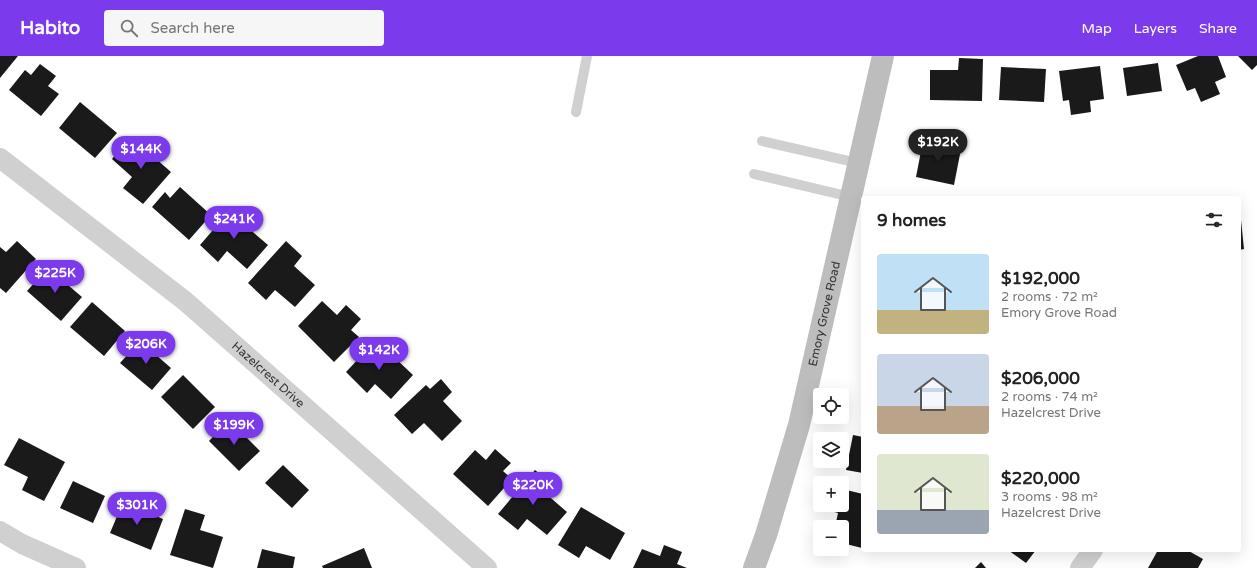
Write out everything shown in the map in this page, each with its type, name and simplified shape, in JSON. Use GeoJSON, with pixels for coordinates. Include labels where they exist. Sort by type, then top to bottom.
{"type":"FeatureCollection","features":[{"type":"Feature","properties":{"kind":"street","name":"Emory Grove Road"},"geometry":{"type":"LineString","coordinates":[[754,568],[766,535],[799,425],[883,56]]}},
{"type":"Feature","properties":{"kind":"street","name":"Hazelcrest Drive"},"geometry":{"type":"LineString","coordinates":[[0,158],[42,189],[185,302],[483,567]]}},
{"type":"Feature","properties":{"kind":"street"},"geometry":{"type":"LineString","coordinates":[[0,531],[22,544],[76,568]]}},
{"type":"Feature","properties":{"kind":"street"},"geometry":{"type":"LineString","coordinates":[[1080,568],[1092,552]]}},
{"type":"Feature","properties":{"kind":"lane"},"geometry":{"type":"LineString","coordinates":[[576,112],[587,56]]}},
{"type":"Feature","properties":{"kind":"lane"},"geometry":{"type":"LineString","coordinates":[[762,141],[858,163]]}},
{"type":"Feature","properties":{"kind":"lane"},"geometry":{"type":"LineString","coordinates":[[754,174],[851,197]]}},
{"type":"Feature","properties":{"kind":"building"},"geometry":{"type":"Polygon","coordinates":[[[0,56],[18,56],[0,78],[0,56]]]}},
{"type":"Feature","properties":{"kind":"building"},"geometry":{"type":"Polygon","coordinates":[[[1198,56],[1218,56],[1226,77],[1215,82],[1220,94],[1201,102],[1195,88],[1187,91],[1176,65],[1198,56]]]}},
{"type":"Feature","properties":{"kind":"building"},"geometry":{"type":"Polygon","coordinates":[[[1238,56],[1257,56],[1257,65],[1252,70],[1238,56]]]}},
{"type":"Feature","properties":{"kind":"building"},"geometry":{"type":"Polygon","coordinates":[[[959,58],[983,59],[982,101],[930,100],[930,70],[958,70],[959,58]]]}},
{"type":"Feature","properties":{"kind":"building"},"geometry":{"type":"Polygon","coordinates":[[[1158,63],[1162,91],[1127,96],[1123,68],[1158,63]]]}},
{"type":"Feature","properties":{"kind":"building"},"geometry":{"type":"Polygon","coordinates":[[[40,64],[56,76],[48,86],[59,94],[41,116],[9,90],[25,70],[31,75],[40,64]]]}},
{"type":"Feature","properties":{"kind":"building"},"geometry":{"type":"Polygon","coordinates":[[[1100,66],[1104,99],[1090,101],[1091,112],[1071,115],[1069,100],[1063,101],[1059,71],[1100,66]]]}},
{"type":"Feature","properties":{"kind":"building"},"geometry":{"type":"Polygon","coordinates":[[[1001,67],[1046,69],[1044,102],[999,100],[1001,67]]]}},
{"type":"Feature","properties":{"kind":"building"},"geometry":{"type":"Polygon","coordinates":[[[80,102],[117,133],[95,158],[59,128],[80,102]]]}},
{"type":"Feature","properties":{"kind":"building"},"geometry":{"type":"Polygon","coordinates":[[[131,137],[171,172],[143,204],[123,188],[132,177],[112,159],[131,137]]]}},
{"type":"Feature","properties":{"kind":"building"},"geometry":{"type":"Polygon","coordinates":[[[923,141],[961,149],[954,185],[916,177],[923,141]]]}},
{"type":"Feature","properties":{"kind":"building"},"geometry":{"type":"Polygon","coordinates":[[[180,187],[211,215],[189,240],[152,207],[165,192],[170,198],[180,187]]]}},
{"type":"Feature","properties":{"kind":"building"},"geometry":{"type":"Polygon","coordinates":[[[233,207],[250,222],[246,226],[268,245],[247,269],[227,251],[218,262],[200,245],[233,207]]]}},
{"type":"Feature","properties":{"kind":"building"},"geometry":{"type":"Polygon","coordinates":[[[1241,220],[1244,249],[1241,250],[1241,220]]]}},
{"type":"Feature","properties":{"kind":"building"},"geometry":{"type":"Polygon","coordinates":[[[17,241],[36,259],[6,293],[0,288],[0,247],[6,252],[17,241]]]}},
{"type":"Feature","properties":{"kind":"building"},"geometry":{"type":"Polygon","coordinates":[[[286,241],[302,256],[294,266],[315,285],[295,307],[275,290],[266,300],[248,283],[286,241]]]}},
{"type":"Feature","properties":{"kind":"building"},"geometry":{"type":"Polygon","coordinates":[[[48,268],[82,297],[61,321],[27,291],[48,268]]]}},
{"type":"Feature","properties":{"kind":"building"},"geometry":{"type":"Polygon","coordinates":[[[322,301],[337,315],[346,305],[361,319],[351,330],[359,337],[334,362],[298,326],[322,301]]]}},
{"type":"Feature","properties":{"kind":"building"},"geometry":{"type":"Polygon","coordinates":[[[92,302],[125,331],[104,356],[70,327],[92,302]]]}},
{"type":"Feature","properties":{"kind":"building"},"geometry":{"type":"Polygon","coordinates":[[[376,340],[413,375],[391,399],[375,384],[367,393],[346,372],[376,340]]]}},
{"type":"Feature","properties":{"kind":"building"},"geometry":{"type":"Polygon","coordinates":[[[140,341],[171,368],[152,390],[120,363],[140,341]]]}},
{"type":"Feature","properties":{"kind":"building"},"geometry":{"type":"Polygon","coordinates":[[[183,375],[215,407],[193,429],[161,397],[183,375]]]}},
{"type":"Feature","properties":{"kind":"building"},"geometry":{"type":"Polygon","coordinates":[[[441,379],[452,392],[443,401],[462,421],[442,441],[424,423],[412,434],[394,415],[426,385],[430,389],[441,379]]]}},
{"type":"Feature","properties":{"kind":"building"},"geometry":{"type":"Polygon","coordinates":[[[229,420],[260,451],[239,471],[209,441],[229,420]]]}},
{"type":"Feature","properties":{"kind":"building"},"geometry":{"type":"Polygon","coordinates":[[[853,435],[861,437],[861,473],[846,470],[846,468],[849,468],[849,455],[853,435]]]}},
{"type":"Feature","properties":{"kind":"building"},"geometry":{"type":"Polygon","coordinates":[[[19,438],[65,462],[44,501],[22,490],[28,477],[4,465],[19,438]]]}},
{"type":"Feature","properties":{"kind":"building"},"geometry":{"type":"Polygon","coordinates":[[[495,449],[511,463],[503,471],[512,479],[488,506],[453,474],[475,450],[486,460],[495,449]]]}},
{"type":"Feature","properties":{"kind":"building"},"geometry":{"type":"Polygon","coordinates":[[[283,465],[309,490],[292,508],[265,483],[283,465]]]}},
{"type":"Feature","properties":{"kind":"building"},"geometry":{"type":"Polygon","coordinates":[[[535,470],[552,484],[545,493],[567,512],[547,535],[527,519],[518,530],[498,514],[535,470]]]}},
{"type":"Feature","properties":{"kind":"building"},"geometry":{"type":"Polygon","coordinates":[[[73,481],[105,496],[93,523],[60,508],[73,481]]]}},
{"type":"Feature","properties":{"kind":"building"},"geometry":{"type":"Polygon","coordinates":[[[849,491],[861,494],[861,548],[849,545],[849,520],[836,520],[838,513],[834,512],[849,512],[849,491]]]}},
{"type":"Feature","properties":{"kind":"building"},"geometry":{"type":"Polygon","coordinates":[[[123,502],[163,519],[151,550],[110,533],[123,502]]]}},
{"type":"Feature","properties":{"kind":"building"},"geometry":{"type":"Polygon","coordinates":[[[581,507],[625,533],[610,560],[586,546],[579,558],[558,545],[581,507]]]}},
{"type":"Feature","properties":{"kind":"building"},"geometry":{"type":"Polygon","coordinates":[[[185,509],[205,515],[200,530],[223,537],[213,568],[170,555],[185,509]]]}},
{"type":"Feature","properties":{"kind":"building"},"geometry":{"type":"Polygon","coordinates":[[[664,545],[682,552],[677,564],[687,568],[633,568],[642,549],[660,556],[664,545]]]}},
{"type":"Feature","properties":{"kind":"building"},"geometry":{"type":"Polygon","coordinates":[[[364,548],[372,568],[323,568],[322,566],[364,548]]]}},
{"type":"Feature","properties":{"kind":"building"},"geometry":{"type":"Polygon","coordinates":[[[262,549],[295,557],[293,568],[257,568],[262,549]]]}},
{"type":"Feature","properties":{"kind":"building"},"geometry":{"type":"Polygon","coordinates":[[[1011,552],[1034,552],[1026,563],[1011,552]]]}},
{"type":"Feature","properties":{"kind":"building"},"geometry":{"type":"Polygon","coordinates":[[[1157,552],[1191,552],[1203,559],[1198,568],[1148,568],[1157,552]]]}},
{"type":"Feature","properties":{"kind":"building"},"geometry":{"type":"Polygon","coordinates":[[[981,562],[986,568],[975,568],[981,562]]]}}]}
